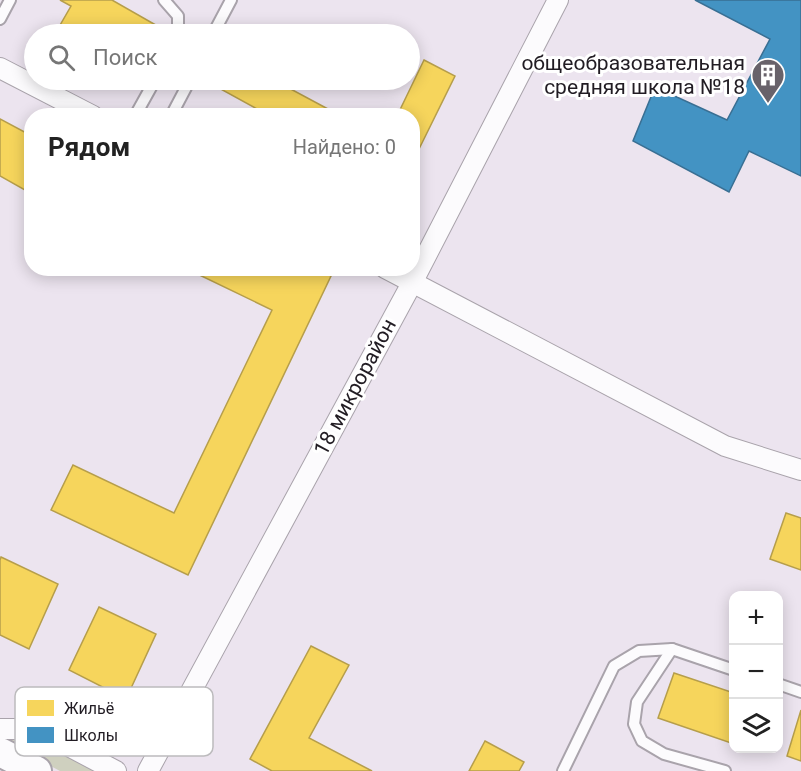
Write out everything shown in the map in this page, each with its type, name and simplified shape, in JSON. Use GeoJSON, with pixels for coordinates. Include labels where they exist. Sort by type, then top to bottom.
{"type":"FeatureCollection","features":[{"type":"Feature","properties":{"kind":"main road"},"geometry":{"type":"LineString","coordinates":[[0,752],[37,771]]}},
{"type":"Feature","properties":{"kind":"street","name":"18 микрорайон"},"geometry":{"type":"LineString","coordinates":[[420,267],[558,0]]}},
{"type":"Feature","properties":{"kind":"street"},"geometry":{"type":"LineString","coordinates":[[0,68],[24,80]]}},
{"type":"Feature","properties":{"kind":"street"},"geometry":{"type":"LineString","coordinates":[[43,90],[78,108]]}},
{"type":"Feature","properties":{"kind":"street"},"geometry":{"type":"LineString","coordinates":[[400,276],[725,446],[801,470]]}},
{"type":"Feature","properties":{"kind":"street","name":"18 микрорайон"},"geometry":{"type":"LineString","coordinates":[[193,687],[415,276]]}},
{"type":"Feature","properties":{"kind":"street"},"geometry":{"type":"LineString","coordinates":[[88,756],[116,771]]}},
{"type":"Feature","properties":{"kind":"street","name":"18 микрорайон"},"geometry":{"type":"LineString","coordinates":[[148,771],[156,756]]}},
{"type":"Feature","properties":{"kind":"lane"},"geometry":{"type":"LineString","coordinates":[[0,19],[10,0]]}},
{"type":"Feature","properties":{"kind":"lane"},"geometry":{"type":"LineString","coordinates":[[164,0],[178,16],[178,24]]}},
{"type":"Feature","properties":{"kind":"lane"},"geometry":{"type":"LineString","coordinates":[[218,24],[231,0]]}},
{"type":"Feature","properties":{"kind":"lane"},"geometry":{"type":"LineString","coordinates":[[139,108],[149,90]]}},
{"type":"Feature","properties":{"kind":"lane"},"geometry":{"type":"LineString","coordinates":[[175,108],[185,90]]}},
{"type":"Feature","properties":{"kind":"lane"},"geometry":{"type":"LineString","coordinates":[[672,649],[637,702],[634,724],[642,741],[664,754],[725,771]]}},
{"type":"Feature","properties":{"kind":"lane"},"geometry":{"type":"LineString","coordinates":[[563,771],[614,666],[639,651],[672,649],[729,667]]}},
{"type":"Feature","properties":{"kind":"lane"},"geometry":{"type":"LineString","coordinates":[[783,686],[801,692]]}},
{"type":"Feature","properties":{"kind":"green space"},"geometry":{"type":"Polygon","coordinates":[[[0,736],[15,737],[15,747],[0,739],[0,736]]]}},
{"type":"Feature","properties":{"kind":"green space"},"geometry":{"type":"Polygon","coordinates":[[[32,756],[65,756],[94,771],[60,771],[32,756]]]}},
{"type":"Feature","properties":{"kind":"building: Жильё"},"geometry":{"type":"Polygon","coordinates":[[[60,0],[112,0],[154,24],[61,24],[71,6],[60,0]]]}},
{"type":"Feature","properties":{"kind":"building: Жильё"},"geometry":{"type":"Polygon","coordinates":[[[424,60],[455,76],[420,147],[420,108],[401,108],[410,90],[420,90],[420,68],[424,60]]]}},
{"type":"Feature","properties":{"kind":"building: Жильё"},"geometry":{"type":"Polygon","coordinates":[[[222,90],[293,90],[326,108],[255,108],[222,90]]]}},
{"type":"Feature","properties":{"kind":"building: Жильё"},"geometry":{"type":"Polygon","coordinates":[[[0,119],[24,132],[24,190],[0,176],[0,119]]]}},
{"type":"Feature","properties":{"kind":"building: Жильё"},"geometry":{"type":"Polygon","coordinates":[[[202,276],[331,276],[188,575],[51,510],[73,465],[174,513],[272,310],[202,276]]]}},
{"type":"Feature","properties":{"kind":"building: Жильё"},"geometry":{"type":"Polygon","coordinates":[[[786,513],[801,518],[801,570],[770,559],[786,513]]]}},
{"type":"Feature","properties":{"kind":"building: Жильё"},"geometry":{"type":"Polygon","coordinates":[[[1,557],[58,584],[29,649],[0,635],[1,557]]]}},
{"type":"Feature","properties":{"kind":"building: Жильё"},"geometry":{"type":"Polygon","coordinates":[[[99,607],[156,634],[132,687],[102,687],[69,670],[99,607]]]}},
{"type":"Feature","properties":{"kind":"building: Жильё"},"geometry":{"type":"Polygon","coordinates":[[[311,646],[349,665],[309,738],[372,771],[272,771],[250,759],[311,646]]]}},
{"type":"Feature","properties":{"kind":"building: Жильё"},"geometry":{"type":"Polygon","coordinates":[[[674,673],[729,691],[729,742],[658,718],[674,673]]]}},
{"type":"Feature","properties":{"kind":"building: Жильё"},"geometry":{"type":"Polygon","coordinates":[[[801,710],[801,761],[787,756],[801,710]]]}},
{"type":"Feature","properties":{"kind":"building: Жильё"},"geometry":{"type":"Polygon","coordinates":[[[485,741],[524,762],[519,771],[469,771],[485,741]]]}},
{"type":"Feature","properties":{"kind":"building: Школы","name":"общеобразовательная средняя школа №18"},"geometry":{"type":"Polygon","coordinates":[[[695,0],[801,0],[801,176],[749,151],[729,192],[633,141],[655,87],[727,120],[770,39],[695,0]]]}},
{"type":"Feature","properties":{"kind":"place","name":"общеобразовательная средняя школа №18"},"geometry":{"type":"Point","coordinates":[768,104]}}]}
